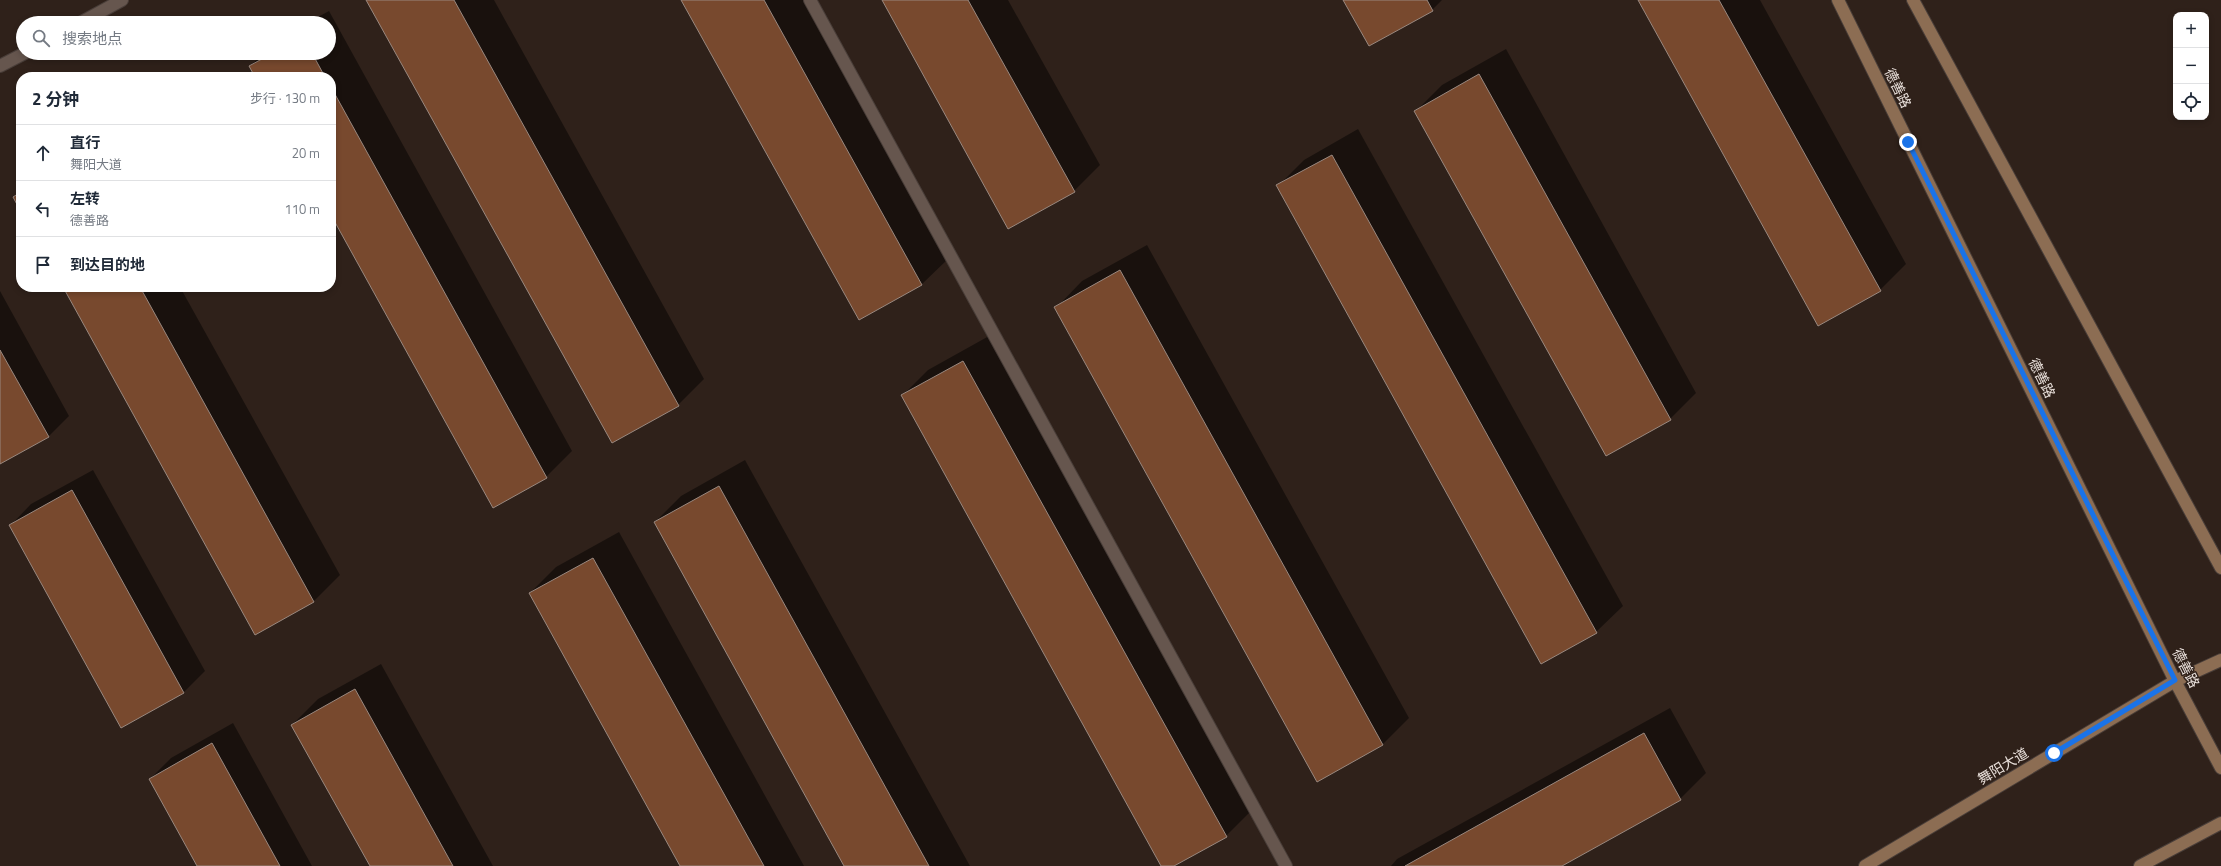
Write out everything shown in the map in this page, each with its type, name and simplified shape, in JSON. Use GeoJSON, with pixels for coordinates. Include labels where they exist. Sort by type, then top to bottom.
{"type":"FeatureCollection","features":[{"type":"Feature","properties":{"kind":"street"},"geometry":{"type":"LineString","coordinates":[[93,16],[122,0]]}},
{"type":"Feature","properties":{"kind":"street"},"geometry":{"type":"LineString","coordinates":[[810,0],[1286,866]]}},
{"type":"Feature","properties":{"kind":"street","name":"德善路"},"geometry":{"type":"LineString","coordinates":[[1838,0],[2175,680],[2221,768]]}},
{"type":"Feature","properties":{"kind":"street"},"geometry":{"type":"LineString","coordinates":[[1913,0],[2221,568]]}},
{"type":"Feature","properties":{"kind":"street"},"geometry":{"type":"LineString","coordinates":[[0,66],[16,58]]}},
{"type":"Feature","properties":{"kind":"street","name":"舞阳大道"},"geometry":{"type":"LineString","coordinates":[[1865,866],[2175,680],[2221,660]]}},
{"type":"Feature","properties":{"kind":"street"},"geometry":{"type":"LineString","coordinates":[[2140,866],[2221,823]]}},
{"type":"Feature","properties":{"kind":"building"},"geometry":{"type":"Polygon","coordinates":[[[366,0],[454,0],[679,406],[612,443],[366,0]]]}},
{"type":"Feature","properties":{"kind":"building"},"geometry":{"type":"Polygon","coordinates":[[[681,0],[764,0],[922,285],[859,320],[681,0]]]}},
{"type":"Feature","properties":{"kind":"building"},"geometry":{"type":"Polygon","coordinates":[[[882,0],[968,0],[1075,192],[1008,229],[882,0]]]}},
{"type":"Feature","properties":{"kind":"building"},"geometry":{"type":"Polygon","coordinates":[[[1343,0],[1427,0],[1433,11],[1369,46],[1343,0]]]}},
{"type":"Feature","properties":{"kind":"building"},"geometry":{"type":"Polygon","coordinates":[[[1638,0],[1719,0],[1881,291],[1818,326],[1638,0]]]}},
{"type":"Feature","properties":{"kind":"building"},"geometry":{"type":"Polygon","coordinates":[[[260,60],[316,60],[322,72],[252,72],[249,66],[260,60]]]}},
{"type":"Feature","properties":{"kind":"building"},"geometry":{"type":"Polygon","coordinates":[[[1479,74],[1671,420],[1606,456],[1414,111],[1479,74]]]}},
{"type":"Feature","properties":{"kind":"building"},"geometry":{"type":"Polygon","coordinates":[[[336,96],[547,478],[493,508],[336,224],[336,96]]]}},
{"type":"Feature","properties":{"kind":"building"},"geometry":{"type":"Polygon","coordinates":[[[1332,155],[1597,633],[1541,664],[1276,185],[1332,155]]]}},
{"type":"Feature","properties":{"kind":"building"},"geometry":{"type":"Polygon","coordinates":[[[16,195],[16,203],[13,197],[16,195]]]}},
{"type":"Feature","properties":{"kind":"building"},"geometry":{"type":"Polygon","coordinates":[[[1120,270],[1383,745],[1317,782],[1054,307],[1120,270]]]}},
{"type":"Feature","properties":{"kind":"building"},"geometry":{"type":"Polygon","coordinates":[[[66,292],[143,292],[314,602],[255,635],[66,292]]]}},
{"type":"Feature","properties":{"kind":"building"},"geometry":{"type":"Polygon","coordinates":[[[0,350],[49,437],[0,464],[0,350]]]}},
{"type":"Feature","properties":{"kind":"building"},"geometry":{"type":"Polygon","coordinates":[[[963,361],[1227,837],[1174,866],[1161,866],[901,395],[963,361]]]}},
{"type":"Feature","properties":{"kind":"building"},"geometry":{"type":"Polygon","coordinates":[[[719,486],[929,866],[844,866],[654,522],[719,486]]]}},
{"type":"Feature","properties":{"kind":"building"},"geometry":{"type":"Polygon","coordinates":[[[72,490],[184,693],[121,728],[9,525],[72,490]]]}},
{"type":"Feature","properties":{"kind":"building"},"geometry":{"type":"Polygon","coordinates":[[[593,558],[764,866],[680,866],[529,593],[593,558]]]}},
{"type":"Feature","properties":{"kind":"building"},"geometry":{"type":"Polygon","coordinates":[[[355,689],[453,866],[370,866],[291,725],[355,689]]]}},
{"type":"Feature","properties":{"kind":"building"},"geometry":{"type":"Polygon","coordinates":[[[1644,733],[1681,800],[1562,866],[1405,866],[1644,733]]]}},
{"type":"Feature","properties":{"kind":"building"},"geometry":{"type":"Polygon","coordinates":[[[212,743],[280,866],[197,866],[149,779],[212,743]]]}},
{"type":"Feature","properties":{"kind":"route"},"geometry":{"type":"LineString","coordinates":[[1908,142],[2175,680],[2054,753]]}}]}
